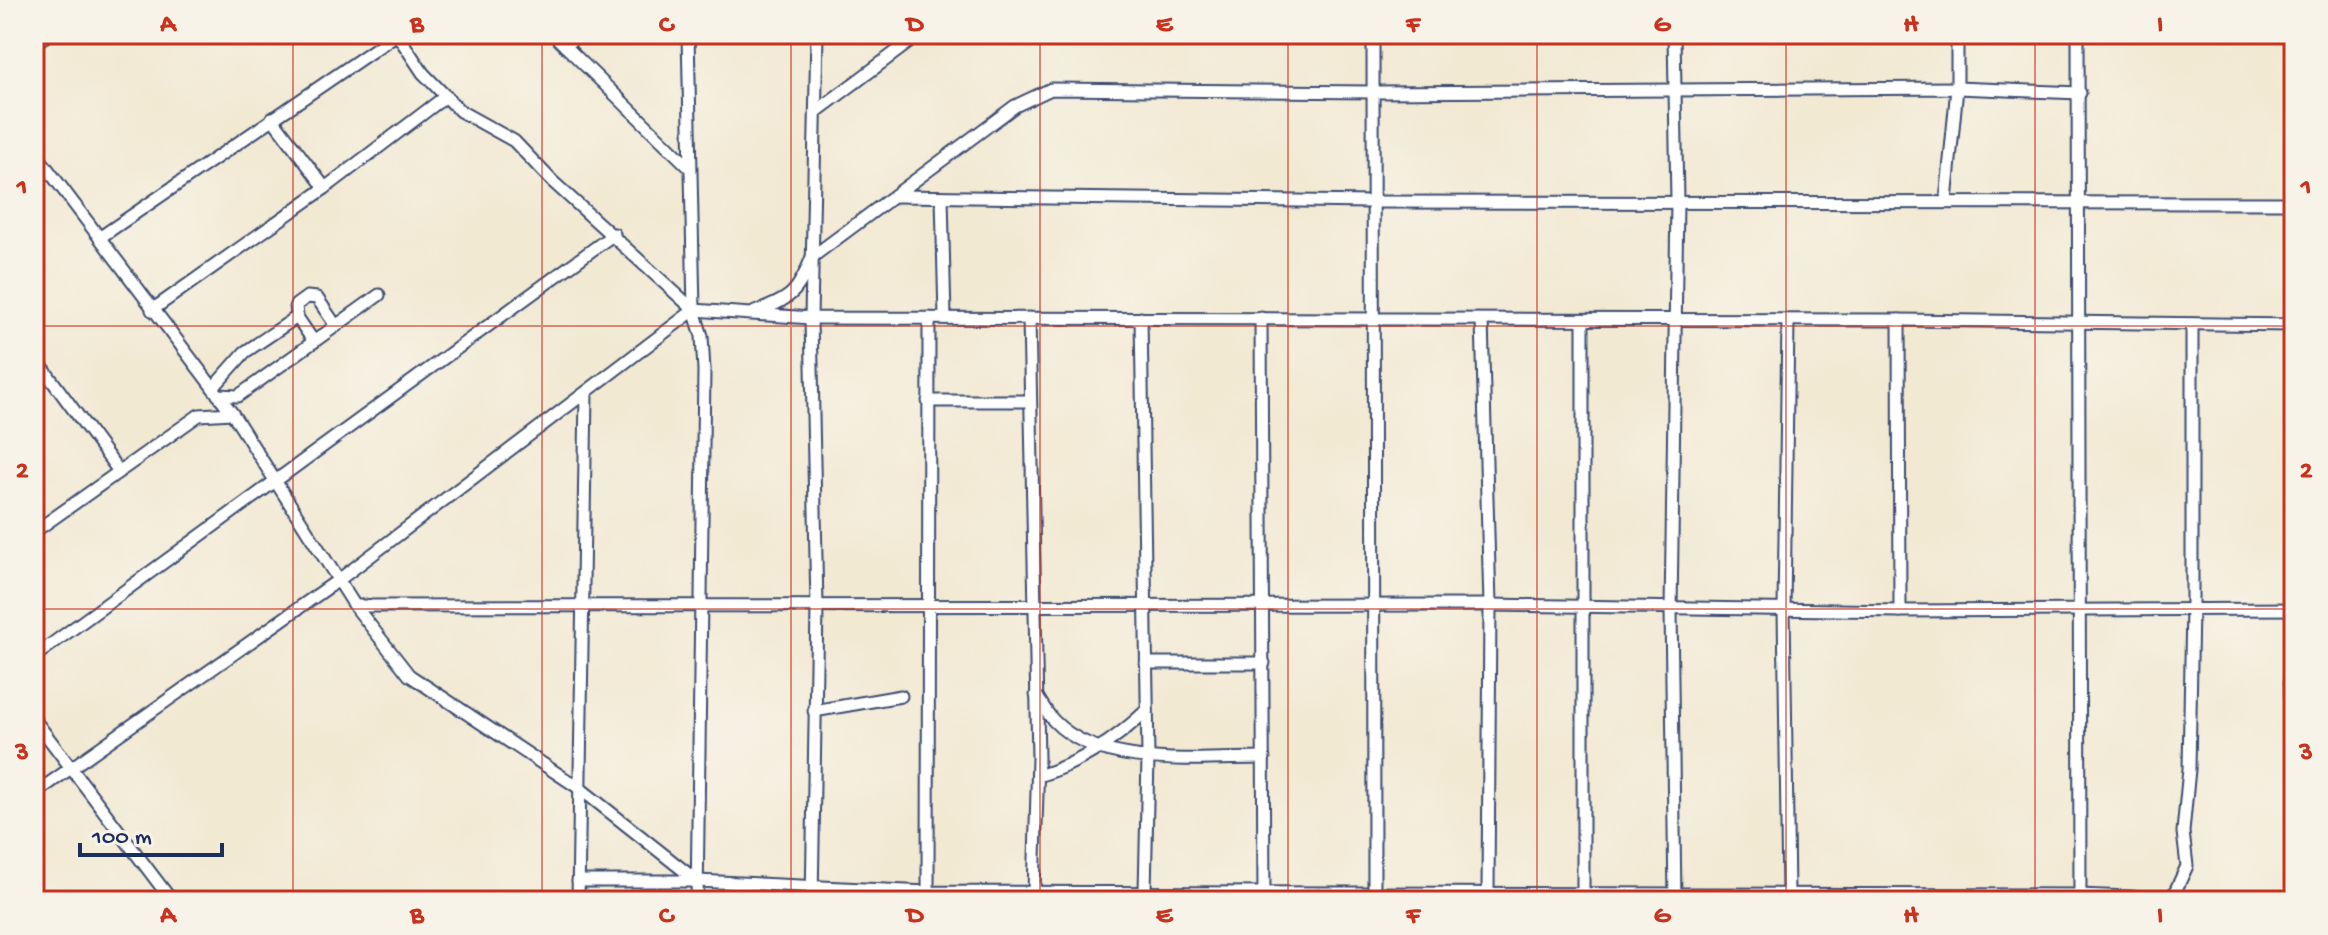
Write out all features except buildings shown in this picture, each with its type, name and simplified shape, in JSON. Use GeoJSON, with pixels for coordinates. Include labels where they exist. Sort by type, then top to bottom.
{"type":"FeatureCollection","features":[{"type":"Feature","properties":{"kind":"street"},"geometry":{"type":"LineString","coordinates":[[34,43],[49,34]]}},
{"type":"Feature","properties":{"kind":"street"},"geometry":{"type":"LineString","coordinates":[[102,236],[397,34],[423,73],[460,111],[514,141],[552,181],[614,234],[694,310],[811,318],[1899,320],[2294,325]]}},
{"type":"Feature","properties":{"kind":"street"},"geometry":{"type":"LineString","coordinates":[[553,34],[690,168]]}},
{"type":"Feature","properties":{"kind":"street"},"geometry":{"type":"LineString","coordinates":[[565,46],[578,34]]}},
{"type":"Feature","properties":{"kind":"street"},"geometry":{"type":"LineString","coordinates":[[688,34],[694,310],[702,336],[704,370],[703,605],[696,788],[697,901]]}},
{"type":"Feature","properties":{"kind":"street"},"geometry":{"type":"LineString","coordinates":[[690,51],[697,34]]}},
{"type":"Feature","properties":{"kind":"street"},"geometry":{"type":"LineString","coordinates":[[812,895],[817,607],[811,318],[817,34]]}},
{"type":"Feature","properties":{"kind":"street"},"geometry":{"type":"LineString","coordinates":[[817,111],[920,34]]}},
{"type":"Feature","properties":{"kind":"street"},"geometry":{"type":"LineString","coordinates":[[1373,34],[1374,892]]}},
{"type":"Feature","properties":{"kind":"street"},"geometry":{"type":"LineString","coordinates":[[1674,34],[1677,201],[1671,610],[1675,897]]}},
{"type":"Feature","properties":{"kind":"street"},"geometry":{"type":"LineString","coordinates":[[1946,201],[1957,88],[1957,34]]}},
{"type":"Feature","properties":{"kind":"street"},"geometry":{"type":"LineString","coordinates":[[2078,34],[2080,897]]}},
{"type":"Feature","properties":{"kind":"street"},"geometry":{"type":"LineString","coordinates":[[750,314],[784,302],[801,285],[812,257],[1015,106],[1051,89],[1374,92],[1957,88],[2080,93]]}},
{"type":"Feature","properties":{"kind":"street"},"geometry":{"type":"LineString","coordinates":[[152,310],[325,188],[446,96]]}},
{"type":"Feature","properties":{"kind":"street"},"geometry":{"type":"LineString","coordinates":[[272,118],[325,188]]}},
{"type":"Feature","properties":{"kind":"street"},"geometry":{"type":"LineString","coordinates":[[34,151],[102,236],[152,310],[232,413],[355,606],[409,675],[582,790],[697,881]]}},
{"type":"Feature","properties":{"kind":"street"},"geometry":{"type":"LineString","coordinates":[[896,196],[1372,202],[2294,203]]}},
{"type":"Feature","properties":{"kind":"street"},"geometry":{"type":"LineString","coordinates":[[942,197],[945,318]]}},
{"type":"Feature","properties":{"kind":"street"},"geometry":{"type":"LineString","coordinates":[[34,657],[614,234]]}},
{"type":"Feature","properties":{"kind":"street"},"geometry":{"type":"LineString","coordinates":[[216,391],[238,396],[379,295]]}},
{"type":"Feature","properties":{"kind":"street"},"geometry":{"type":"LineString","coordinates":[[314,342],[297,317],[296,305],[307,297],[317,298],[336,326]]}},
{"type":"Feature","properties":{"kind":"street"},"geometry":{"type":"LineString","coordinates":[[34,794],[340,579],[694,310]]}},
{"type":"Feature","properties":{"kind":"street"},"geometry":{"type":"LineString","coordinates":[[216,391],[245,352],[297,317]]}},
{"type":"Feature","properties":{"kind":"street"},"geometry":{"type":"LineString","coordinates":[[928,897],[929,318]]}},
{"type":"Feature","properties":{"kind":"street"},"geometry":{"type":"LineString","coordinates":[[1029,318],[1032,606],[1038,776],[1034,892]]}},
{"type":"Feature","properties":{"kind":"street"},"geometry":{"type":"LineString","coordinates":[[1141,318],[1148,757],[1145,892]]}},
{"type":"Feature","properties":{"kind":"street"},"geometry":{"type":"LineString","coordinates":[[1261,318],[1264,896]]}},
{"type":"Feature","properties":{"kind":"street"},"geometry":{"type":"LineString","coordinates":[[1482,320],[1490,605],[1488,893]]}},
{"type":"Feature","properties":{"kind":"street"},"geometry":{"type":"LineString","coordinates":[[1583,320],[1583,894]]}},
{"type":"Feature","properties":{"kind":"street"},"geometry":{"type":"LineString","coordinates":[[1899,320],[1900,611]]}},
{"type":"Feature","properties":{"kind":"street"},"geometry":{"type":"LineString","coordinates":[[1788,321],[1784,609],[1788,894]]}},
{"type":"Feature","properties":{"kind":"street"},"geometry":{"type":"LineString","coordinates":[[2173,896],[2187,866],[2183,832],[2189,769],[2192,607],[2192,324]]}},
{"type":"Feature","properties":{"kind":"street"},"geometry":{"type":"LineString","coordinates":[[34,356],[118,470]]}},
{"type":"Feature","properties":{"kind":"street"},"geometry":{"type":"LineString","coordinates":[[578,901],[586,393]]}},
{"type":"Feature","properties":{"kind":"street"},"geometry":{"type":"LineString","coordinates":[[928,401],[1030,401]]}},
{"type":"Feature","properties":{"kind":"street"},"geometry":{"type":"LineString","coordinates":[[34,532],[199,415],[232,413]]}},
{"type":"Feature","properties":{"kind":"street"},"geometry":{"type":"LineString","coordinates":[[355,606],[1490,605],[1671,610],[2294,609]]}},
{"type":"Feature","properties":{"kind":"street"},"geometry":{"type":"LineString","coordinates":[[2294,654],[2290,677],[2294,763]]}},
{"type":"Feature","properties":{"kind":"street"},"geometry":{"type":"LineString","coordinates":[[1146,663],[1264,663]]}},
{"type":"Feature","properties":{"kind":"street"},"geometry":{"type":"LineString","coordinates":[[1036,695],[1055,722],[1100,749],[1148,757],[1264,758]]}},
{"type":"Feature","properties":{"kind":"street"},"geometry":{"type":"LineString","coordinates":[[814,711],[901,696]]}},
{"type":"Feature","properties":{"kind":"street"},"geometry":{"type":"LineString","coordinates":[[1038,776],[1063,769],[1100,749],[1147,710]]}},
{"type":"Feature","properties":{"kind":"street"},"geometry":{"type":"LineString","coordinates":[[34,719],[172,901]]}},
{"type":"Feature","properties":{"kind":"street"},"geometry":{"type":"LineString","coordinates":[[578,881],[697,881],[812,895],[928,897],[1034,892],[1264,896],[1374,892],[1675,897],[1788,894],[2173,896],[2232,901]]}},
{"type":"Feature","properties":{"kind":"street"},"geometry":{"type":"LineString","coordinates":[[2255,901],[2294,899]]}}]}
